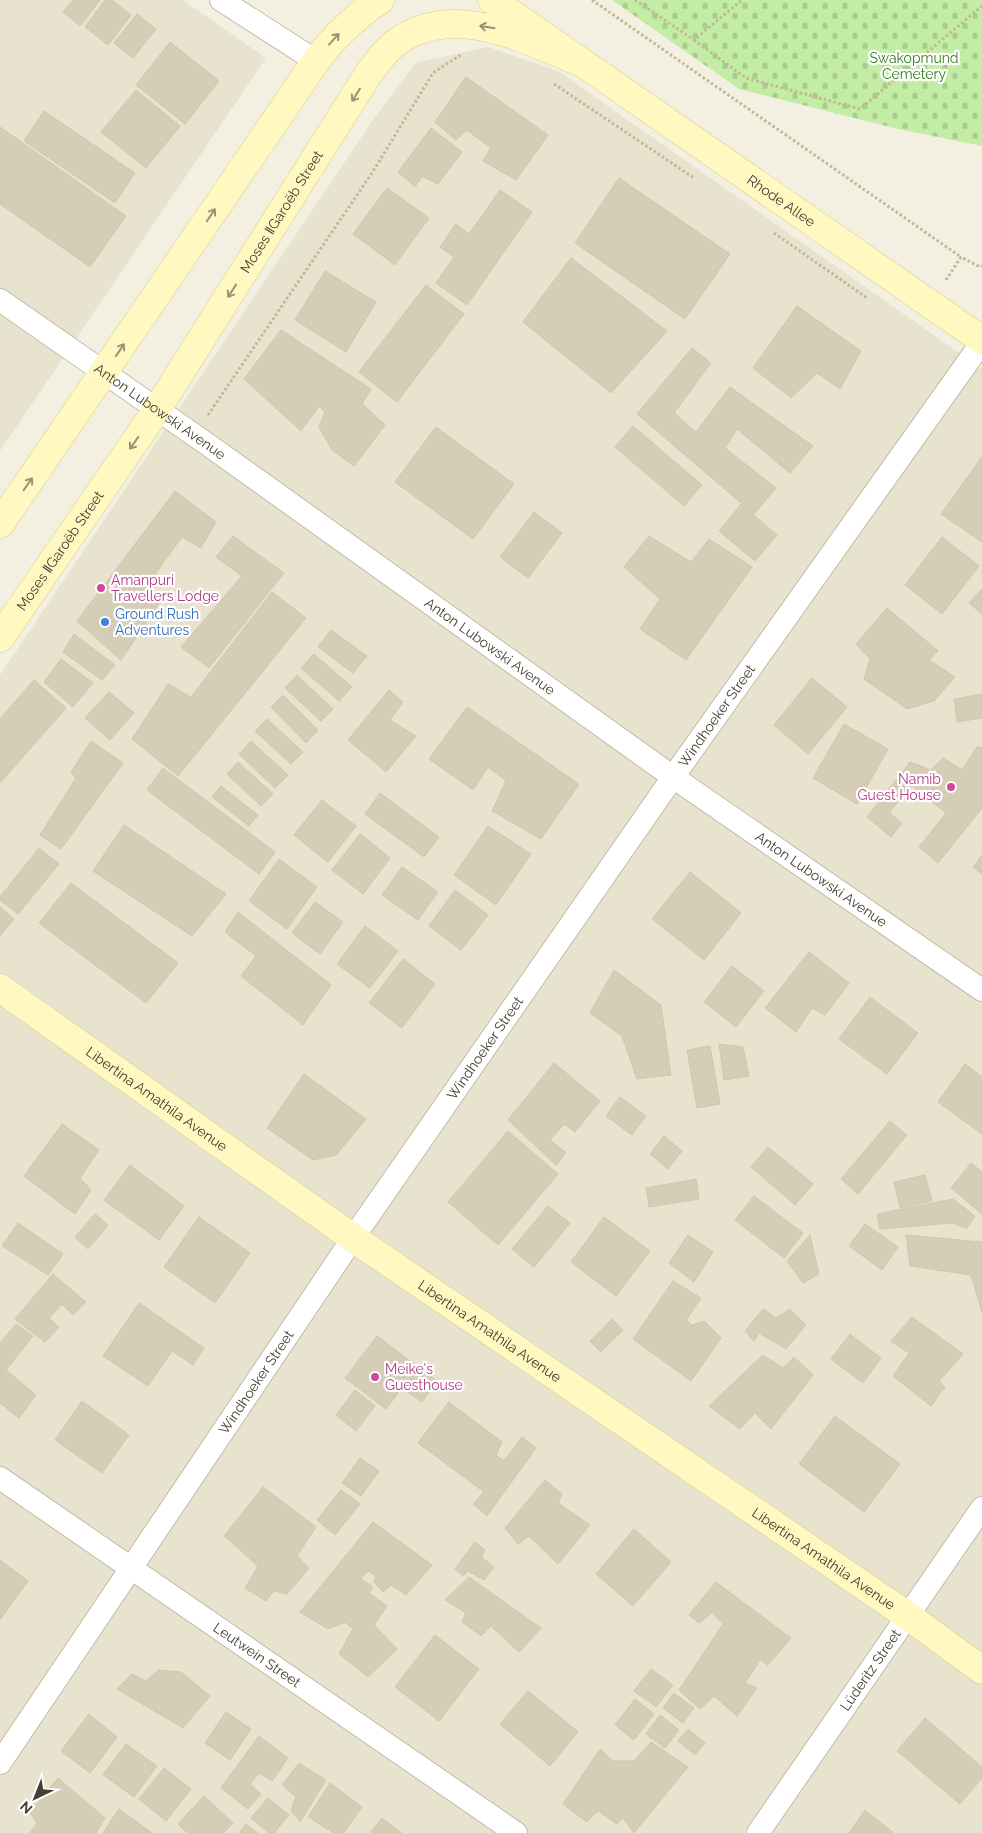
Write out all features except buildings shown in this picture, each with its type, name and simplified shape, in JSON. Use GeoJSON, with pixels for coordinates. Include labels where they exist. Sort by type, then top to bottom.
{"type":"FeatureCollection","features":[{"type":"Feature","properties":{"kind":"main road"},"geometry":{"type":"LineString","coordinates":[[0,524],[316,61],[333,38],[359,14],[380,0]]}},
{"type":"Feature","properties":{"kind":"main road"},"geometry":{"type":"LineString","coordinates":[[492,0],[582,63]]}},
{"type":"Feature","properties":{"kind":"main road","name":"Moses ǁGaroëb Street"},"geometry":{"type":"LineString","coordinates":[[0,638],[156,411],[369,73],[393,45],[411,33],[429,25],[465,23],[500,29],[582,63]]}},
{"type":"Feature","properties":{"kind":"main road","name":"Rhode Allee"},"geometry":{"type":"LineString","coordinates":[[582,63],[930,303],[982,341]]}},
{"type":"Feature","properties":{"kind":"main road","name":"Libertina Amathila Avenue"},"geometry":{"type":"LineString","coordinates":[[0,988],[353,1238],[908,1616],[982,1670]]}},
{"type":"Feature","properties":{"kind":"street"},"geometry":{"type":"LineString","coordinates":[[221,0],[316,61]]}},
{"type":"Feature","properties":{"kind":"street","name":"Anton Lubowski Avenue"},"geometry":{"type":"LineString","coordinates":[[0,300],[674,776],[982,990]]}},
{"type":"Feature","properties":{"kind":"street","name":"Windhoeker Street"},"geometry":{"type":"LineString","coordinates":[[0,1763],[353,1238],[674,776],[982,341]]}},
{"type":"Feature","properties":{"kind":"street","name":"Leutwein Street"},"geometry":{"type":"LineString","coordinates":[[0,1478],[516,1833]]}},
{"type":"Feature","properties":{"kind":"street","name":"Lüderitz Street"},"geometry":{"type":"LineString","coordinates":[[758,1833],[982,1508]]}},
{"type":"Feature","properties":{"kind":"path"},"geometry":{"type":"LineString","coordinates":[[592,0],[961,257],[980,267],[982,266]]}},
{"type":"Feature","properties":{"kind":"path"},"geometry":{"type":"LineString","coordinates":[[635,0],[746,78],[860,109],[982,6]]}},
{"type":"Feature","properties":{"kind":"path"},"geometry":{"type":"LineString","coordinates":[[694,40],[742,0]]}},
{"type":"Feature","properties":{"kind":"path"},"geometry":{"type":"LineString","coordinates":[[194,436],[372,173],[433,73],[464,53]]}},
{"type":"Feature","properties":{"kind":"path"},"geometry":{"type":"LineString","coordinates":[[553,83],[702,183]]}},
{"type":"Feature","properties":{"kind":"path"},"geometry":{"type":"LineString","coordinates":[[772,231],[873,302]]}},
{"type":"Feature","properties":{"kind":"path"},"geometry":{"type":"LineString","coordinates":[[930,303],[961,257]]}},
{"type":"Feature","properties":{"kind":"shaded area"},"geometry":{"type":"Polygon","coordinates":[[[0,0],[183,0],[266,58],[0,451],[0,0]]]}},
{"type":"Feature","properties":{"kind":"shaded area"},"geometry":{"type":"Polygon","coordinates":[[[488,47],[558,71],[982,369],[982,1833],[0,1833],[0,675],[375,117],[415,63],[488,47]]]}},
{"type":"Feature","properties":{"kind":"green space","name":"Swakopmund Cemetery"},"geometry":{"type":"Polygon","coordinates":[[[612,0],[982,0],[982,146],[898,129],[739,89],[612,0]]]}},
{"type":"Feature","properties":{"kind":"place","name":"Amanpuri Travellers Lodge"},"geometry":{"type":"Point","coordinates":[101,588]}},
{"type":"Feature","properties":{"kind":"place","name":"Ground Rush Adventures"},"geometry":{"type":"Point","coordinates":[105,622]}},
{"type":"Feature","properties":{"kind":"place","name":"Namib Guest House"},"geometry":{"type":"Point","coordinates":[951,787]}},
{"type":"Feature","properties":{"kind":"place","name":"Meike's Guesthouse"},"geometry":{"type":"Point","coordinates":[375,1377]}}]}
